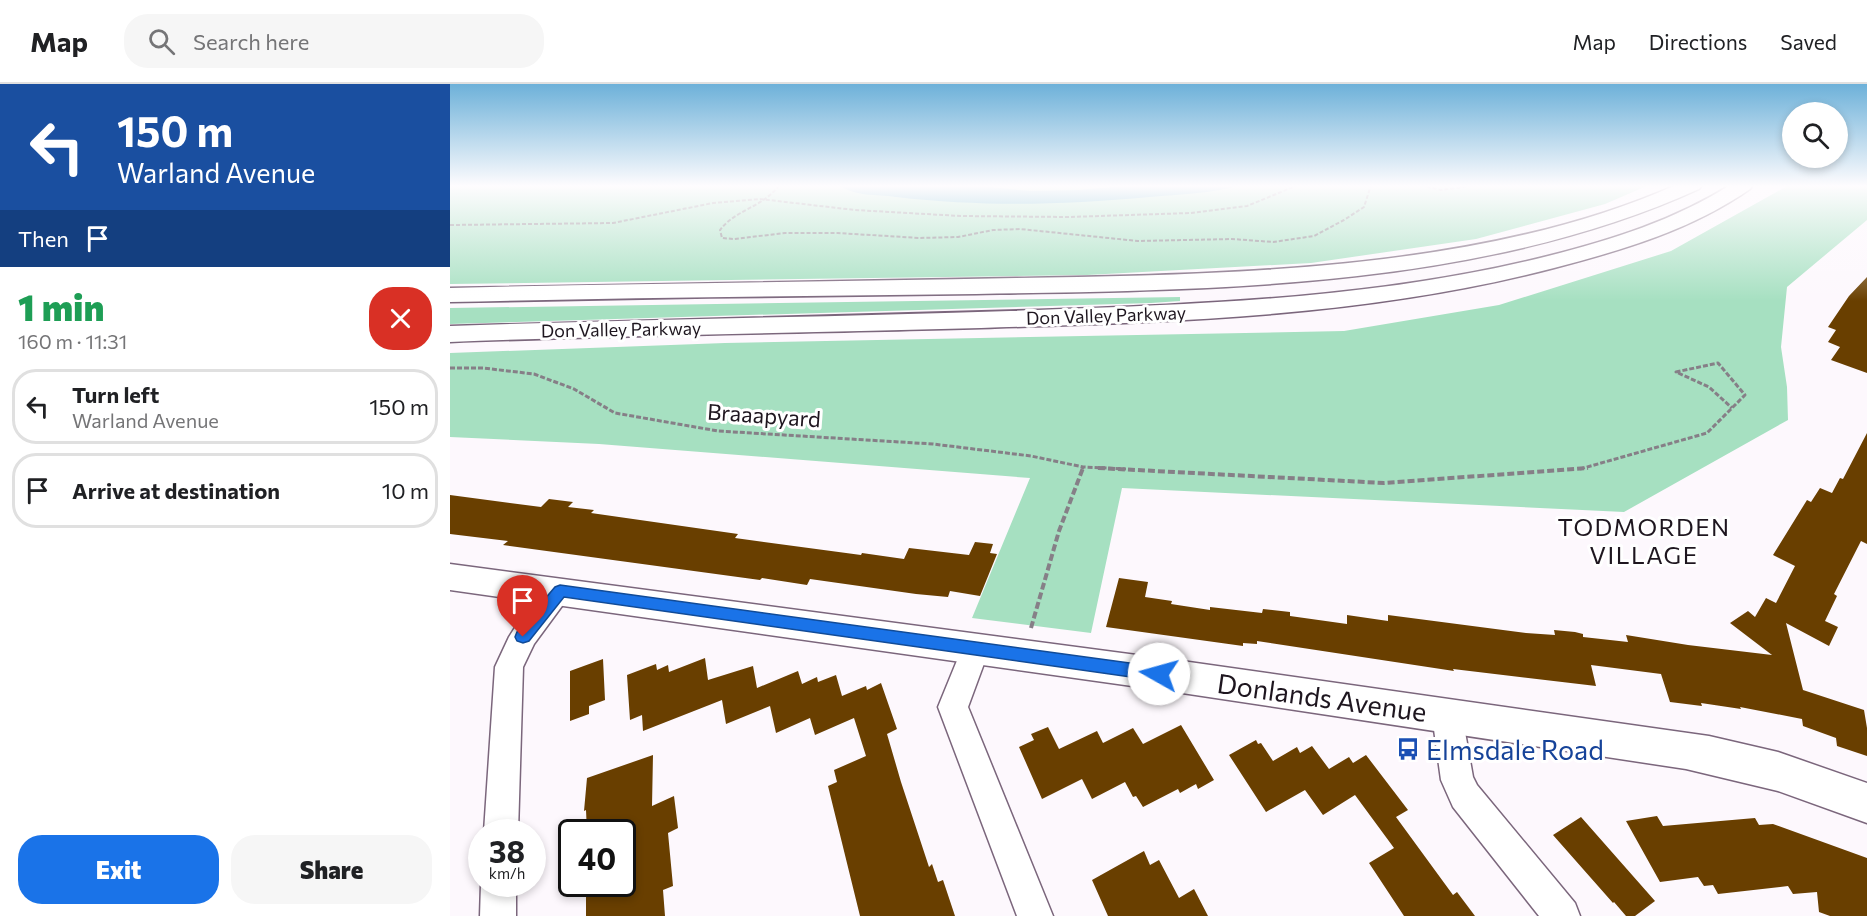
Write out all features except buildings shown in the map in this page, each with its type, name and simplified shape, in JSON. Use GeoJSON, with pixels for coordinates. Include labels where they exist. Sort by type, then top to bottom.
{"type":"FeatureCollection","features":[{"type":"Feature","properties":{"kind":"highway","name":"Don Valley Parkway"},"geometry":{"type":"LineString","coordinates":[[450,295],[1095,285],[1281,277],[1424,260],[1591,224]]}},
{"type":"Feature","properties":{"kind":"highway","name":"Don Valley Parkway"},"geometry":{"type":"LineString","coordinates":[[450,334],[1047,318],[1254,308],[1345,299],[1503,274],[1575,256],[1673,224]]}},
{"type":"Feature","properties":{"kind":"street","name":"Donlands Avenue"},"geometry":{"type":"LineString","coordinates":[[450,577],[1447,715],[1718,755],[1810,781],[1867,803]]}},
{"type":"Feature","properties":{"kind":"street"},"geometry":{"type":"LineString","coordinates":[[502,819],[509,667],[516,647],[530,626],[560,591]]}},
{"type":"Feature","properties":{"kind":"street"},"geometry":{"type":"LineString","coordinates":[[975,650],[953,707],[1035,916]]}},
{"type":"Feature","properties":{"kind":"street"},"geometry":{"type":"LineString","coordinates":[[1447,715],[1457,780],[1465,796],[1562,916]]}},
{"type":"Feature","properties":{"kind":"street"},"geometry":{"type":"LineString","coordinates":[[498,916],[499,897]]}},
{"type":"Feature","properties":{"kind":"path"},"geometry":{"type":"LineString","coordinates":[[513,224],[589,224]]}},
{"type":"Feature","properties":{"kind":"path"},"geometry":{"type":"LineString","coordinates":[[724,224],[720,230],[722,238],[734,240],[785,233],[948,237],[993,230],[1020,229],[1138,241],[1232,239],[1273,242],[1314,236],[1337,224]]}},
{"type":"Feature","properties":{"kind":"path"},"geometry":{"type":"LineString","coordinates":[[1718,363],[1745,395],[1732,408],[1709,387],[1676,372],[1718,363]]}},
{"type":"Feature","properties":{"kind":"path","name":"Braaapyard"},"geometry":{"type":"LineString","coordinates":[[450,368],[483,368],[534,374],[574,389],[615,412],[718,430],[933,444],[1031,456],[1083,467],[1384,483],[1584,469],[1707,433],[1732,408]]}},
{"type":"Feature","properties":{"kind":"path"},"geometry":{"type":"LineString","coordinates":[[1031,628],[1059,531],[1083,467]]}},
{"type":"Feature","properties":{"kind":"green space"},"geometry":{"type":"Polygon","coordinates":[[[450,224],[1532,224],[1476,239],[1311,263],[1087,275],[450,284],[450,224]]]}},
{"type":"Feature","properties":{"kind":"green space"},"geometry":{"type":"Polygon","coordinates":[[[1720,224],[1862,224],[1787,287],[1781,347],[1787,387],[1788,420],[1624,512],[1122,488],[1091,633],[972,618],[1030,478],[599,444],[450,437],[450,353],[725,343],[1344,331],[1499,305],[1671,251],[1720,224]]]}},
{"type":"Feature","properties":{"kind":"green space"},"geometry":{"type":"Polygon","coordinates":[[[1180,297],[1180,301],[1151,303],[450,324],[450,308],[1180,297]]]}},
{"type":"Feature","properties":{"kind":"place","name":"Elmsdale Road"},"geometry":{"type":"Point","coordinates":[1408,749]}},
{"type":"Feature","properties":{"kind":"district","name":"TODMORDEN VILLAGE"},"geometry":{"type":"Point","coordinates":[1644,540]}},
{"type":"Feature","properties":{"kind":"route"},"geometry":{"type":"LineString","coordinates":[[523,637],[560,591],[1159,674]]}}]}
